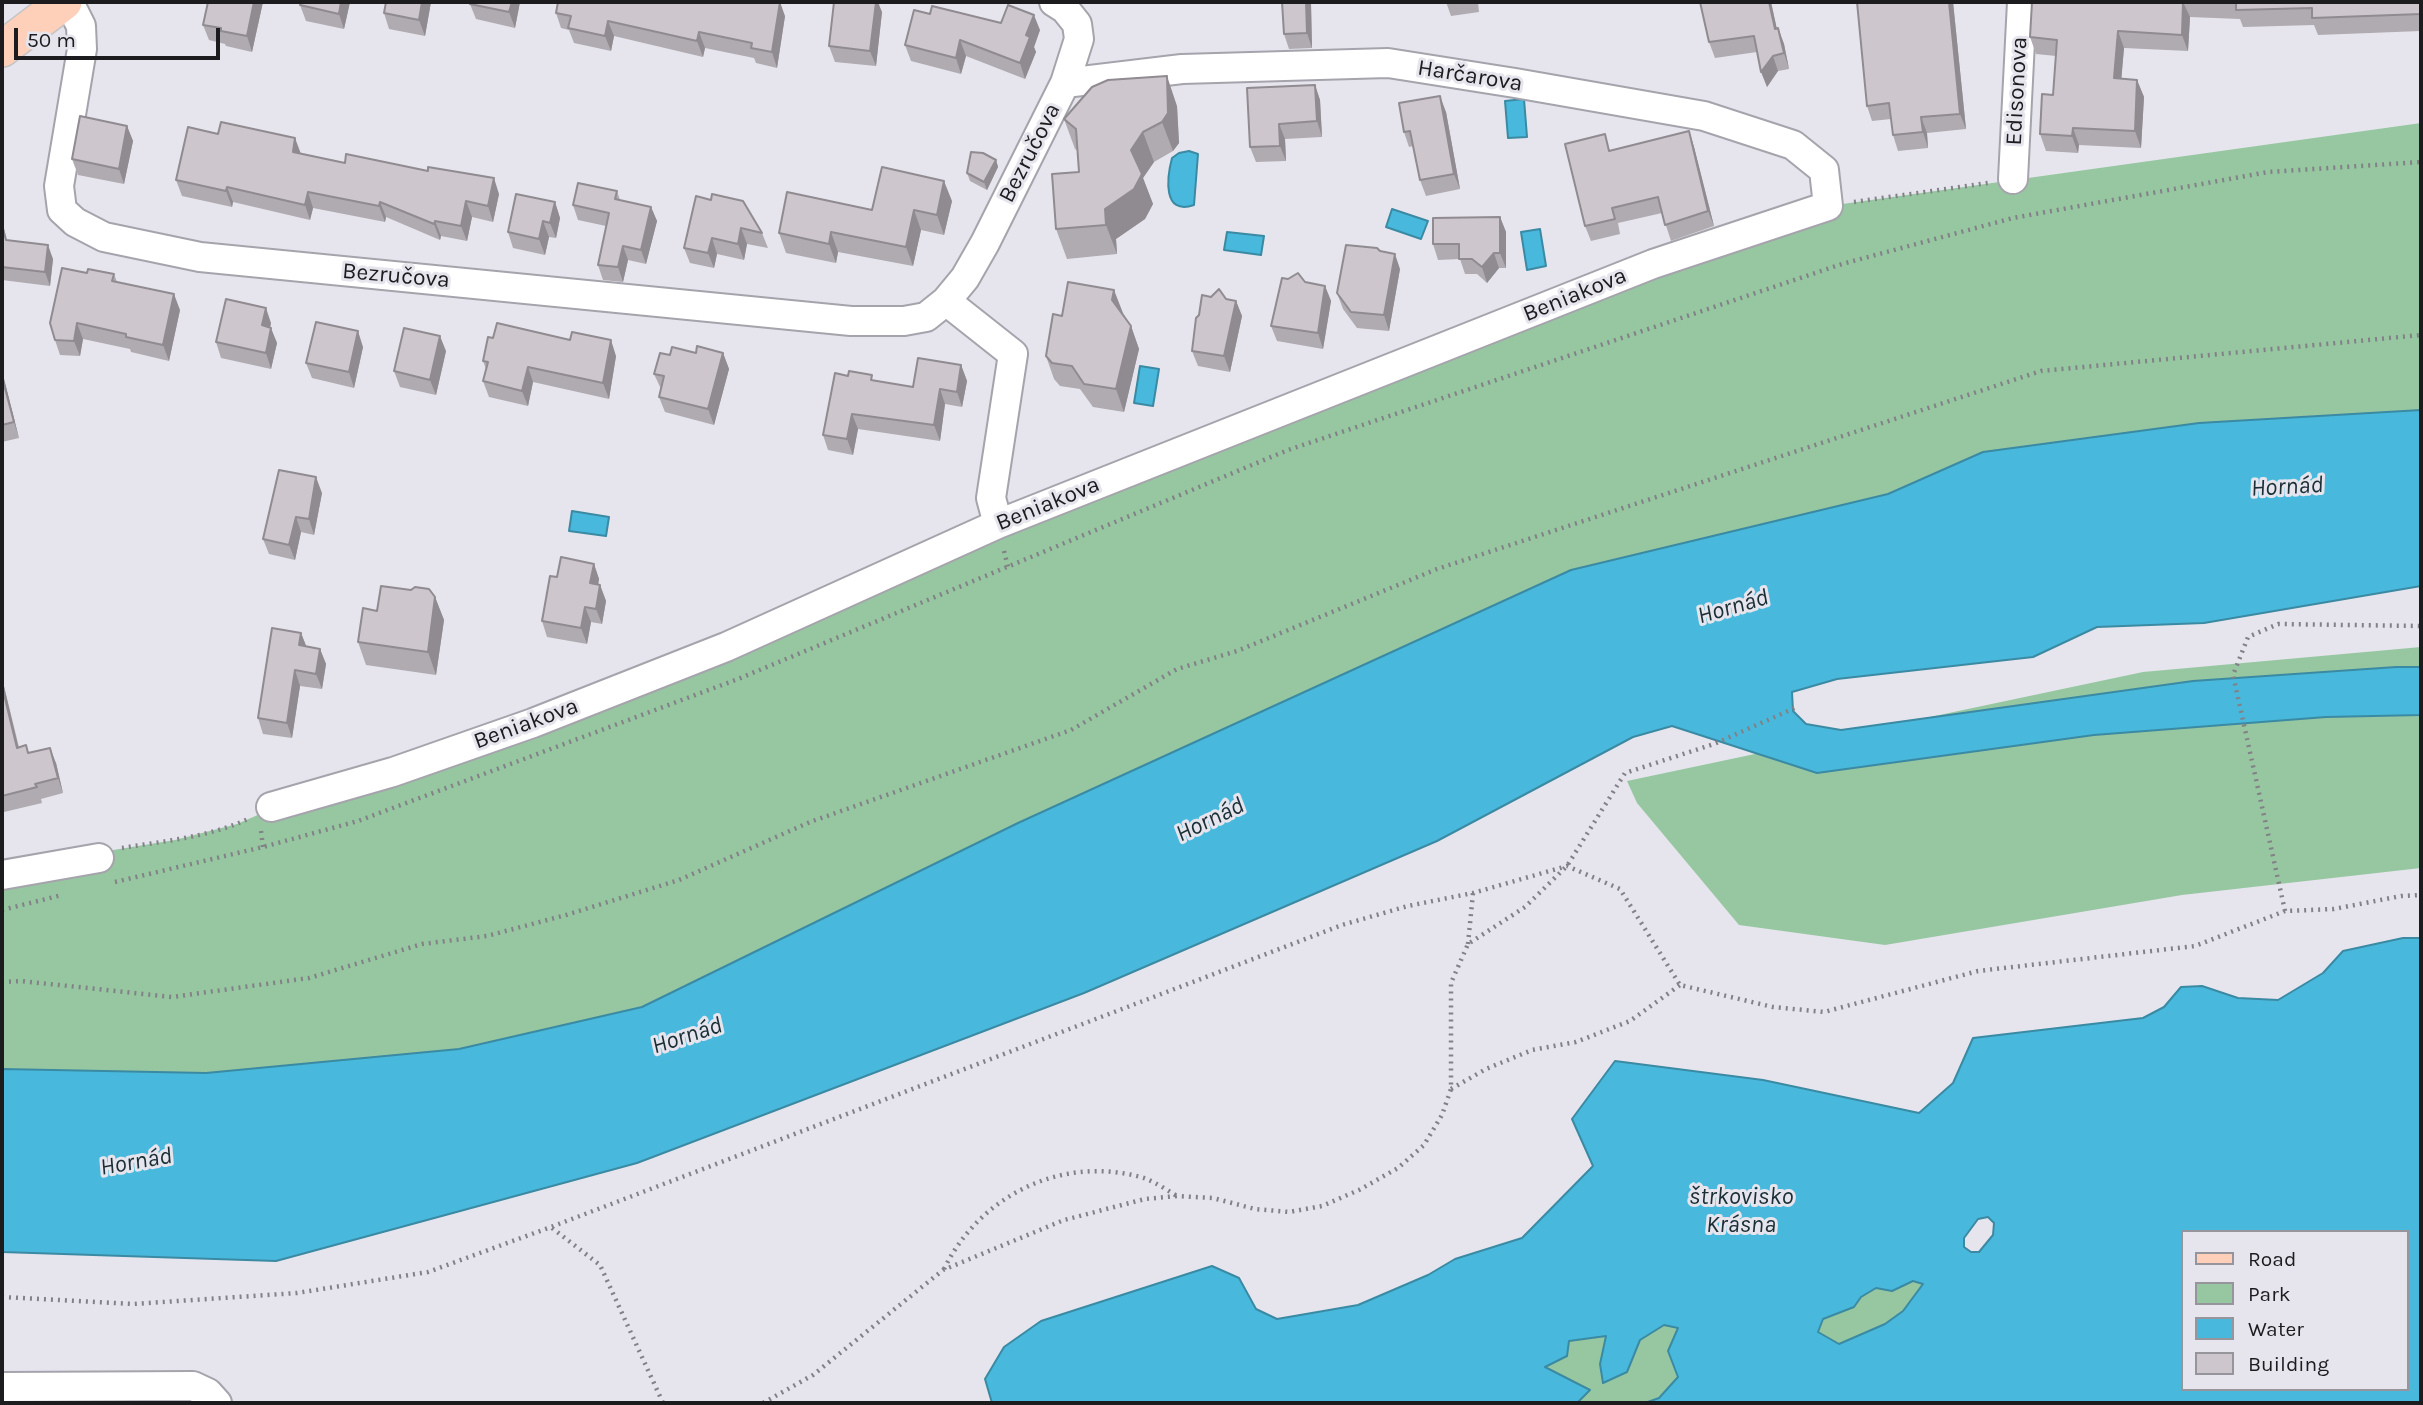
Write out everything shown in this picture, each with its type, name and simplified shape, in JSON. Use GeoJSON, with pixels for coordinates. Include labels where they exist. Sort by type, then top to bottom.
{"type":"FeatureCollection","features":[{"type":"Feature","properties":{"kind":"main road"},"geometry":{"type":"LineString","coordinates":[[2,49],[66,2]]}},
{"type":"Feature","properties":{"kind":"street","name":"Bezručova"},"geometry":{"type":"LineString","coordinates":[[66,2],[81,26],[82,49],[60,186],[62,210],[75,222],[104,237],[200,257],[851,321],[904,321],[926,317],[946,301],[965,278],[1065,83],[1079,39],[1077,24],[1065,9],[1054,2]]}},
{"type":"Feature","properties":{"kind":"street","name":"Edisonova"},"geometry":{"type":"LineString","coordinates":[[2013,179],[2022,2]]}},
{"type":"Feature","properties":{"kind":"street","name":"Harčarova"},"geometry":{"type":"LineString","coordinates":[[1065,83],[1182,69],[1388,63],[1515,83],[1704,117],[1793,145],[1824,170],[1828,206]]}},
{"type":"Feature","properties":{"kind":"street","name":"Beniakova"},"geometry":{"type":"LineString","coordinates":[[266,810],[393,772],[533,723],[726,647],[998,524],[1653,264],[1828,206]]}},
{"type":"Feature","properties":{"kind":"street"},"geometry":{"type":"LineString","coordinates":[[946,301],[1013,354],[991,498],[998,524]]}},
{"type":"Feature","properties":{"kind":"street"},"geometry":{"type":"LineString","coordinates":[[2,875],[105,871]]}},
{"type":"Feature","properties":{"kind":"street"},"geometry":{"type":"LineString","coordinates":[[2,1387],[193,1386],[208,1393],[217,1403]]}},
{"type":"Feature","properties":{"kind":"path"},"geometry":{"type":"LineString","coordinates":[[105,871],[263,847],[358,821],[738,679],[1288,450],[1842,264],[2013,218],[2255,174],[2421,162]]}},
{"type":"Feature","properties":{"kind":"path"},"geometry":{"type":"LineString","coordinates":[[1828,206],[2013,179]]}},
{"type":"Feature","properties":{"kind":"path"},"geometry":{"type":"LineString","coordinates":[[2,982],[22,981],[172,997],[309,978],[422,944],[487,936],[566,915],[679,880],[810,822],[1071,730],[1177,669],[1237,651],[1437,569],[2041,371],[2421,335]]}},
{"type":"Feature","properties":{"kind":"path"},"geometry":{"type":"LineString","coordinates":[[2285,911],[2233,675],[2248,637],[2278,624],[2421,626]]}},
{"type":"Feature","properties":{"kind":"path"},"geometry":{"type":"LineString","coordinates":[[1468,944],[1525,907],[1567,866],[1625,773],[1714,744],[1797,708]]}},
{"type":"Feature","properties":{"kind":"path"},"geometry":{"type":"LineString","coordinates":[[105,871],[121,848],[175,840],[237,824],[266,810]]}},
{"type":"Feature","properties":{"kind":"path"},"geometry":{"type":"LineString","coordinates":[[2,1297],[133,1304],[297,1293],[428,1272],[1342,925],[1408,906],[1473,893],[1567,866],[1620,889],[1680,985],[1773,1007],[1824,1012],[1978,971],[2195,946],[2285,911],[2334,909],[2401,896],[2421,895]]}},
{"type":"Feature","properties":{"kind":"path"},"geometry":{"type":"LineString","coordinates":[[2,910],[69,893]]}},
{"type":"Feature","properties":{"kind":"path"},"geometry":{"type":"LineString","coordinates":[[763,1403],[813,1375],[943,1270],[1064,1220],[1145,1199],[1177,1196],[1213,1198],[1255,1209],[1289,1212],[1322,1206],[1359,1190],[1398,1168],[1424,1145],[1442,1115],[1451,1089],[1451,983],[1468,944],[1473,893]]}},
{"type":"Feature","properties":{"kind":"path"},"geometry":{"type":"LineString","coordinates":[[1451,1089],[1486,1069],[1532,1050],[1576,1042],[1630,1021],[1680,985]]}},
{"type":"Feature","properties":{"kind":"path"},"geometry":{"type":"LineString","coordinates":[[943,1270],[952,1251],[985,1212],[1024,1187],[1057,1175],[1088,1171],[1146,1178],[1177,1196]]}},
{"type":"Feature","properties":{"kind":"path"},"geometry":{"type":"LineString","coordinates":[[551,1227],[600,1265],[663,1403]]}},
{"type":"Feature","properties":{"kind":"green space"},"geometry":{"type":"Polygon","coordinates":[[[2421,123],[2421,410],[2199,423],[1983,452],[1888,494],[1571,570],[1018,823],[642,1007],[459,1049],[206,1073],[2,1069],[2,868],[175,840],[237,824],[260,814],[393,772],[1828,206],[2421,123]]]}},
{"type":"Feature","properties":{"kind":"green space"},"geometry":{"type":"Polygon","coordinates":[[[2421,647],[2421,868],[2182,895],[1885,945],[1739,925],[1637,803],[1627,781],[2143,672],[2421,647]]]}},
{"type":"Feature","properties":{"kind":"green space"},"geometry":{"type":"Polygon","coordinates":[[[1914,1281],[1923,1284],[1903,1311],[1885,1324],[1839,1344],[1817,1332],[1823,1319],[1854,1307],[1861,1297],[1876,1288],[1892,1291],[1914,1281]]]}},
{"type":"Feature","properties":{"kind":"green space"},"geometry":{"type":"Polygon","coordinates":[[[1664,1325],[1678,1328],[1668,1351],[1678,1377],[1659,1398],[1645,1403],[1577,1403],[1590,1390],[1544,1367],[1567,1356],[1569,1341],[1606,1336],[1600,1364],[1627,1372],[1640,1340],[1664,1325]]]}},
{"type":"Feature","properties":{"kind":"water"},"geometry":{"type":"Polygon","coordinates":[[[1524,99],[1527,137],[1508,138],[1505,101],[1524,99]]]}},
{"type":"Feature","properties":{"kind":"water"},"geometry":{"type":"Polygon","coordinates":[[[1189,151],[1198,154],[1194,205],[1184,207],[1176,205],[1172,200],[1168,184],[1172,158],[1189,151]]]}},
{"type":"Feature","properties":{"kind":"water"},"geometry":{"type":"Polygon","coordinates":[[[1392,209],[1428,221],[1421,239],[1386,227],[1392,209]]]}},
{"type":"Feature","properties":{"kind":"water"},"geometry":{"type":"Polygon","coordinates":[[[1540,229],[1546,266],[1527,270],[1521,232],[1540,229]]]}},
{"type":"Feature","properties":{"kind":"water"},"geometry":{"type":"Polygon","coordinates":[[[1227,232],[1264,236],[1261,255],[1224,250],[1227,232]]]}},
{"type":"Feature","properties":{"kind":"water"},"geometry":{"type":"Polygon","coordinates":[[[1140,366],[1159,369],[1153,406],[1134,403],[1140,366]]]}},
{"type":"Feature","properties":{"kind":"water","name":"Hornád"},"geometry":{"type":"Polygon","coordinates":[[[2421,410],[2421,586],[2204,623],[2097,627],[2033,657],[1837,679],[1792,692],[1793,711],[1806,724],[1841,730],[2193,681],[2421,667],[2421,715],[2326,717],[2094,735],[1817,773],[1672,726],[1633,737],[1437,841],[1084,993],[637,1163],[276,1261],[2,1252],[2,1069],[206,1073],[459,1049],[642,1007],[1018,823],[1571,570],[1888,494],[1983,452],[2199,423],[2421,410]]]}},
{"type":"Feature","properties":{"kind":"water"},"geometry":{"type":"Polygon","coordinates":[[[572,511],[609,517],[606,536],[569,531],[572,511]]]}},
{"type":"Feature","properties":{"kind":"water","name":"štrkovisko Krásna"},"geometry":{"type":"Polygon","coordinates":[[[2403,938],[2421,938],[2421,1403],[1645,1403],[1659,1398],[1678,1377],[1668,1351],[1678,1328],[1664,1325],[1640,1340],[1627,1372],[1603,1383],[1600,1364],[1606,1336],[1569,1341],[1567,1356],[1545,1367],[1590,1390],[1577,1403],[992,1403],[985,1379],[1004,1347],[1041,1321],[1212,1266],[1239,1278],[1256,1309],[1277,1319],[1358,1305],[1428,1275],[1455,1259],[1522,1238],[1593,1166],[1572,1119],[1615,1061],[1763,1080],[1919,1113],[1953,1083],[1973,1038],[2143,1018],[2164,1007],[2181,987],[2202,986],[2238,998],[2278,1000],[2323,973],[2343,951],[2403,938]],[[1988,1217],[1978,1219],[1964,1238],[1964,1247],[1971,1252],[1979,1252],[1993,1235],[1994,1223],[1988,1217]],[[1913,1281],[1892,1291],[1876,1288],[1861,1297],[1854,1307],[1823,1319],[1818,1332],[1839,1344],[1885,1324],[1903,1311],[1923,1284],[1913,1281]]]}},
{"type":"Feature","properties":{"kind":"building"},"geometry":{"type":"Polygon","coordinates":[[[208,2],[254,2],[247,36],[203,25],[208,2]]]}},
{"type":"Feature","properties":{"kind":"building"},"geometry":{"type":"Polygon","coordinates":[[[301,2],[341,2],[339,14],[300,5],[301,2]]]}},
{"type":"Feature","properties":{"kind":"building"},"geometry":{"type":"Polygon","coordinates":[[[386,2],[422,2],[419,20],[384,13],[386,2]]]}},
{"type":"Feature","properties":{"kind":"building"},"geometry":{"type":"Polygon","coordinates":[[[470,2],[512,2],[509,12],[470,2]]]}},
{"type":"Feature","properties":{"kind":"building"},"geometry":{"type":"Polygon","coordinates":[[[558,2],[780,2],[772,52],[751,48],[752,43],[699,32],[697,41],[608,21],[605,36],[568,28],[571,16],[556,13],[558,2]]]}},
{"type":"Feature","properties":{"kind":"building"},"geometry":{"type":"Polygon","coordinates":[[[834,2],[876,2],[870,51],[829,46],[834,2]]]}},
{"type":"Feature","properties":{"kind":"building"},"geometry":{"type":"Polygon","coordinates":[[[1282,2],[1306,2],[1307,33],[1284,34],[1282,2]]]}},
{"type":"Feature","properties":{"kind":"building"},"geometry":{"type":"Polygon","coordinates":[[[1700,2],[1769,2],[1784,53],[1773,56],[1761,72],[1754,36],[1709,42],[1700,2]]]}},
{"type":"Feature","properties":{"kind":"building"},"geometry":{"type":"Polygon","coordinates":[[[1857,2],[1949,2],[1960,114],[1921,117],[1923,132],[1893,135],[1889,103],[1867,106],[1857,2]]]}},
{"type":"Feature","properties":{"kind":"building"},"geometry":{"type":"Polygon","coordinates":[[[2032,2],[2183,2],[2182,35],[2118,31],[2114,78],[2137,80],[2135,131],[2073,128],[2072,136],[2040,134],[2042,94],[2053,95],[2057,40],[2030,37],[2032,2]]]}},
{"type":"Feature","properties":{"kind":"building"},"geometry":{"type":"Polygon","coordinates":[[[2218,2],[2421,2],[2421,14],[2312,18],[2312,8],[2236,10],[2236,3],[2218,2]]]}},
{"type":"Feature","properties":{"kind":"building"},"geometry":{"type":"Polygon","coordinates":[[[1008,5],[1034,15],[1026,35],[1030,37],[1020,63],[960,40],[956,58],[905,45],[914,10],[930,14],[932,6],[1001,23],[1008,5]]]}},
{"type":"Feature","properties":{"kind":"building"},"geometry":{"type":"Polygon","coordinates":[[[1167,76],[1168,113],[1162,122],[1143,132],[1131,150],[1142,174],[1134,189],[1105,209],[1106,225],[1056,229],[1052,174],[1079,172],[1076,129],[1064,119],[1092,87],[1108,80],[1167,76]]]}},
{"type":"Feature","properties":{"kind":"building"},"geometry":{"type":"Polygon","coordinates":[[[1315,85],[1317,121],[1279,124],[1280,146],[1250,147],[1247,88],[1315,85]]]}},
{"type":"Feature","properties":{"kind":"building"},"geometry":{"type":"Polygon","coordinates":[[[1440,96],[1454,174],[1420,180],[1410,131],[1404,132],[1399,103],[1440,96]]]}},
{"type":"Feature","properties":{"kind":"building"},"geometry":{"type":"Polygon","coordinates":[[[80,116],[127,126],[119,169],[72,159],[80,116]]]}},
{"type":"Feature","properties":{"kind":"building"},"geometry":{"type":"Polygon","coordinates":[[[221,122],[295,138],[293,152],[345,163],[346,154],[428,171],[428,167],[494,178],[488,206],[466,201],[461,226],[435,221],[434,224],[380,202],[379,206],[308,192],[305,205],[227,187],[226,191],[176,180],[188,127],[218,134],[221,122]]]}},
{"type":"Feature","properties":{"kind":"building"},"geometry":{"type":"Polygon","coordinates":[[[1689,131],[1708,211],[1665,225],[1658,197],[1612,208],[1615,219],[1585,226],[1565,144],[1605,134],[1609,151],[1689,131]]]}},
{"type":"Feature","properties":{"kind":"building"},"geometry":{"type":"Polygon","coordinates":[[[971,152],[983,153],[996,160],[984,182],[967,173],[971,152]]]}},
{"type":"Feature","properties":{"kind":"building"},"geometry":{"type":"Polygon","coordinates":[[[882,167],[944,181],[937,215],[914,210],[906,247],[831,232],[829,244],[779,233],[787,192],[872,210],[882,167]]]}},
{"type":"Feature","properties":{"kind":"building"},"geometry":{"type":"Polygon","coordinates":[[[578,183],[617,191],[615,199],[651,207],[641,250],[623,246],[618,267],[598,265],[609,213],[573,205],[578,183]]]}},
{"type":"Feature","properties":{"kind":"building"},"geometry":{"type":"Polygon","coordinates":[[[516,194],[555,202],[550,223],[543,221],[539,239],[508,232],[516,194]]]}},
{"type":"Feature","properties":{"kind":"building"},"geometry":{"type":"Polygon","coordinates":[[[712,194],[743,201],[762,233],[741,228],[738,244],[712,238],[708,253],[684,248],[696,196],[711,200],[712,194]]]}},
{"type":"Feature","properties":{"kind":"building"},"geometry":{"type":"Polygon","coordinates":[[[1500,217],[1500,253],[1494,253],[1482,267],[1472,259],[1459,259],[1459,244],[1433,244],[1433,218],[1500,217]]]}},
{"type":"Feature","properties":{"kind":"building"},"geometry":{"type":"Polygon","coordinates":[[[2,225],[6,240],[48,245],[45,272],[2,267],[2,225]]]}},
{"type":"Feature","properties":{"kind":"building"},"geometry":{"type":"Polygon","coordinates":[[[1346,245],[1377,248],[1395,254],[1384,315],[1351,312],[1337,293],[1346,245]]]}},
{"type":"Feature","properties":{"kind":"building"},"geometry":{"type":"Polygon","coordinates":[[[62,268],[87,273],[88,269],[114,274],[112,281],[174,294],[163,345],[77,323],[74,341],[55,340],[50,323],[62,268]]]}},
{"type":"Feature","properties":{"kind":"building"},"geometry":{"type":"Polygon","coordinates":[[[1298,273],[1305,282],[1325,286],[1318,333],[1271,326],[1282,278],[1288,279],[1298,273]]]}},
{"type":"Feature","properties":{"kind":"building"},"geometry":{"type":"Polygon","coordinates":[[[1068,282],[1114,290],[1112,300],[1131,326],[1116,389],[1084,384],[1072,366],[1052,363],[1046,356],[1053,314],[1062,316],[1068,282]]]}},
{"type":"Feature","properties":{"kind":"building"},"geometry":{"type":"Polygon","coordinates":[[[1219,289],[1226,299],[1236,301],[1224,356],[1192,351],[1202,295],[1211,297],[1219,289]]]}},
{"type":"Feature","properties":{"kind":"building"},"geometry":{"type":"Polygon","coordinates":[[[226,299],[266,308],[262,325],[271,328],[266,353],[216,342],[226,299]]]}},
{"type":"Feature","properties":{"kind":"building"},"geometry":{"type":"Polygon","coordinates":[[[316,322],[358,331],[349,372],[306,363],[316,322]]]}},
{"type":"Feature","properties":{"kind":"building"},"geometry":{"type":"Polygon","coordinates":[[[497,323],[570,340],[572,332],[611,340],[603,383],[528,367],[522,391],[483,381],[488,362],[483,361],[488,337],[493,338],[497,323]]]}},
{"type":"Feature","properties":{"kind":"building"},"geometry":{"type":"Polygon","coordinates":[[[404,328],[440,336],[430,380],[394,371],[404,328]]]}},
{"type":"Feature","properties":{"kind":"building"},"geometry":{"type":"Polygon","coordinates":[[[697,346],[723,353],[708,409],[659,397],[664,376],[654,374],[660,353],[670,355],[672,347],[696,353],[697,346]]]}},
{"type":"Feature","properties":{"kind":"building"},"geometry":{"type":"Polygon","coordinates":[[[918,358],[961,365],[957,392],[940,389],[934,425],[852,414],[847,439],[823,435],[835,373],[848,376],[849,371],[872,375],[871,380],[913,387],[918,358]]]}},
{"type":"Feature","properties":{"kind":"building"},"geometry":{"type":"Polygon","coordinates":[[[2,377],[14,422],[2,425],[2,377]]]}},
{"type":"Feature","properties":{"kind":"building"},"geometry":{"type":"Polygon","coordinates":[[[279,470],[316,477],[309,519],[296,517],[289,545],[263,539],[279,470]]]}},
{"type":"Feature","properties":{"kind":"building"},"geometry":{"type":"Polygon","coordinates":[[[561,557],[594,564],[590,583],[600,585],[596,609],[585,607],[581,628],[542,621],[550,576],[557,577],[561,557]]]}},
{"type":"Feature","properties":{"kind":"building"},"geometry":{"type":"Polygon","coordinates":[[[381,586],[411,590],[415,587],[429,589],[435,597],[428,652],[358,642],[363,608],[377,611],[381,586]]]}},
{"type":"Feature","properties":{"kind":"building"},"geometry":{"type":"Polygon","coordinates":[[[272,628],[301,633],[299,645],[320,649],[316,674],[295,670],[287,723],[258,718],[272,628]]]}},
{"type":"Feature","properties":{"kind":"building"},"geometry":{"type":"Polygon","coordinates":[[[2,686],[17,748],[26,745],[28,753],[50,748],[58,778],[35,784],[37,787],[2,796],[2,686]]]}}]}
